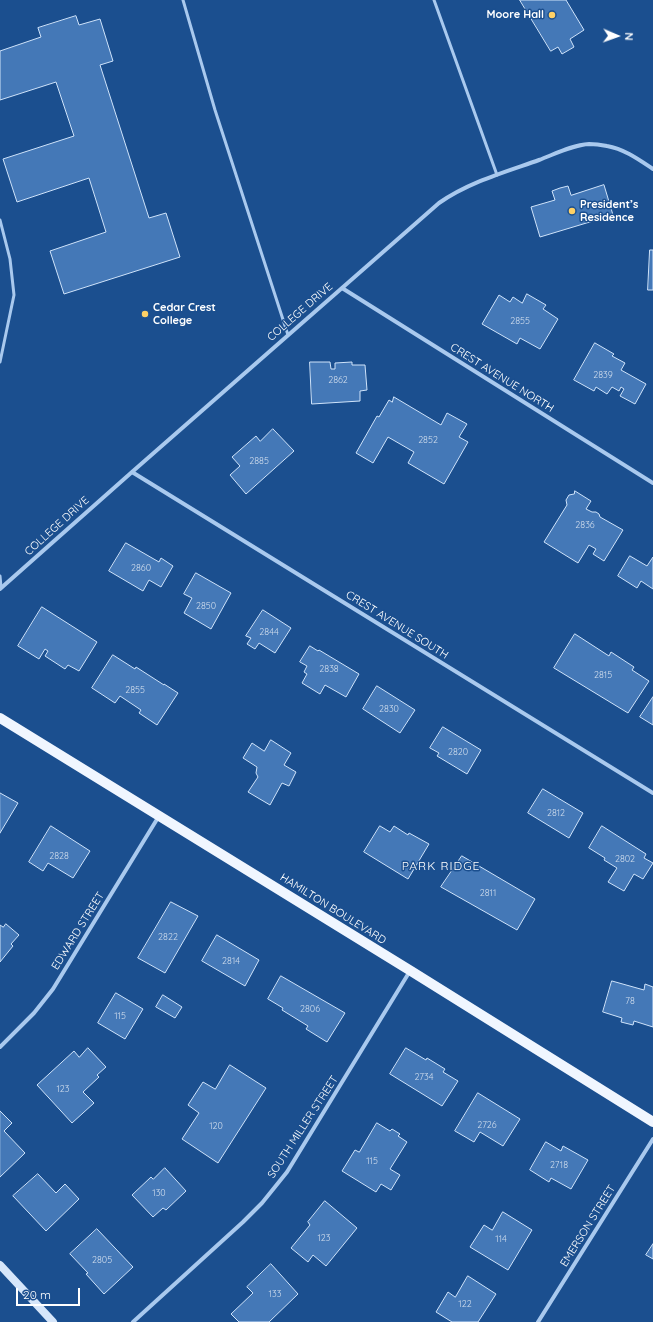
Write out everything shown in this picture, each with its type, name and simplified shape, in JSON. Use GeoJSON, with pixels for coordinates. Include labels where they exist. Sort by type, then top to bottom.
{"type":"FeatureCollection","features":[{"type":"Feature","properties":{"kind":"main road","name":"HAMILTON BOULEVARD"},"geometry":{"type":"LineString","coordinates":[[0,718],[653,1122]]}},
{"type":"Feature","properties":{"kind":"street","name":"COLLEGE DRIVE"},"geometry":{"type":"LineString","coordinates":[[1,588],[439,203],[454,193],[474,183],[574,147],[589,144],[606,146],[626,152],[653,169]]}},
{"type":"Feature","properties":{"kind":"street","name":"CREST AVENUE NORTH"},"geometry":{"type":"LineString","coordinates":[[342,288],[653,483]]}},
{"type":"Feature","properties":{"kind":"street","name":"CREST AVENUE SOUTH"},"geometry":{"type":"LineString","coordinates":[[132,472],[653,794]]}},
{"type":"Feature","properties":{"kind":"street","name":"EDWARD STREET"},"geometry":{"type":"LineString","coordinates":[[0,1047],[34,1013],[53,989],[159,816]]}},
{"type":"Feature","properties":{"kind":"street","name":"SOUTH MILLER STREET"},"geometry":{"type":"LineString","coordinates":[[133,1322],[243,1222],[262,1203],[287,1172],[411,971]]}},
{"type":"Feature","properties":{"kind":"street","name":"EMERSON STREET"},"geometry":{"type":"LineString","coordinates":[[538,1322],[653,1139]]}},
{"type":"Feature","properties":{"kind":"street"},"geometry":{"type":"LineString","coordinates":[[0,1265],[53,1322]]}},
{"type":"Feature","properties":{"kind":"lane"},"geometry":{"type":"LineString","coordinates":[[183,0],[215,110],[288,335]]}},
{"type":"Feature","properties":{"kind":"lane"},"geometry":{"type":"LineString","coordinates":[[434,0],[497,175]]}},
{"type":"Feature","properties":{"kind":"lane"},"geometry":{"type":"LineString","coordinates":[[0,220],[10,259],[14,295],[0,362]]}},
{"type":"Feature","properties":{"kind":"lane"},"geometry":{"type":"LineString","coordinates":[[0,576],[1,588]]}},
{"type":"Feature","properties":{"kind":"building","name":"Moore Hall"},"geometry":{"type":"Polygon","coordinates":[[[520,0],[566,0],[584,30],[570,39],[574,47],[562,54],[558,47],[551,51],[520,0]]]}},
{"type":"Feature","properties":{"kind":"building"},"geometry":{"type":"Polygon","coordinates":[[[76,16],[79,25],[100,19],[113,61],[100,65],[149,218],[166,213],[180,257],[64,294],[50,251],[106,232],[89,178],[17,202],[3,159],[74,136],[56,82],[0,100],[0,51],[41,37],[38,28],[76,16]]]}},
{"type":"Feature","properties":{"kind":"building","name":"President’s Residence"},"geometry":{"type":"Polygon","coordinates":[[[604,185],[613,215],[540,237],[531,207],[555,200],[552,191],[560,188],[568,186],[571,195],[604,185]]]}},
{"type":"Feature","properties":{"kind":"building"},"geometry":{"type":"Polygon","coordinates":[[[650,250],[653,250],[653,290],[648,290],[650,250]]]}},
{"type":"Feature","properties":{"kind":"building"},"geometry":{"type":"Polygon","coordinates":[[[527,294],[546,305],[543,309],[558,319],[540,349],[520,338],[517,344],[482,324],[499,295],[510,302],[513,297],[522,303],[527,294]]]}},
{"type":"Feature","properties":{"kind":"building"},"geometry":{"type":"Polygon","coordinates":[[[595,343],[614,354],[612,356],[625,363],[621,370],[646,384],[635,404],[620,396],[624,389],[621,387],[619,391],[612,387],[607,394],[596,387],[594,391],[574,380],[595,343]]]}},
{"type":"Feature","properties":{"kind":"building"},"geometry":{"type":"Polygon","coordinates":[[[310,362],[330,362],[331,369],[335,369],[335,363],[352,362],[352,365],[365,365],[367,390],[360,391],[360,401],[312,404],[310,362]]]}},
{"type":"Feature","properties":{"kind":"building"},"geometry":{"type":"Polygon","coordinates":[[[394,397],[441,425],[447,413],[467,424],[459,437],[468,442],[444,484],[408,463],[414,452],[388,437],[373,463],[356,453],[377,416],[379,417],[389,400],[392,402],[394,397]]]}},
{"type":"Feature","properties":{"kind":"building"},"geometry":{"type":"Polygon","coordinates":[[[273,429],[294,451],[246,494],[230,475],[240,466],[232,457],[256,436],[260,441],[273,429]]]}},
{"type":"Feature","properties":{"kind":"building"},"geometry":{"type":"Polygon","coordinates":[[[575,491],[591,501],[586,509],[596,512],[600,517],[623,530],[604,561],[593,554],[596,549],[589,545],[578,563],[544,542],[567,505],[566,500],[569,495],[574,494],[575,491]]]}},
{"type":"Feature","properties":{"kind":"building"},"geometry":{"type":"Polygon","coordinates":[[[126,543],[159,562],[161,558],[173,566],[161,587],[149,580],[143,591],[109,571],[126,543]]]}},
{"type":"Feature","properties":{"kind":"building"},"geometry":{"type":"Polygon","coordinates":[[[630,556],[647,566],[653,557],[653,589],[641,581],[637,588],[618,576],[630,556]]]}},
{"type":"Feature","properties":{"kind":"building"},"geometry":{"type":"Polygon","coordinates":[[[196,573],[231,593],[211,629],[184,613],[192,598],[184,594],[196,573]]]}},
{"type":"Feature","properties":{"kind":"building"},"geometry":{"type":"Polygon","coordinates":[[[42,607],[97,642],[79,671],[68,665],[65,669],[45,656],[48,651],[45,649],[39,659],[18,646],[42,607]]]}},
{"type":"Feature","properties":{"kind":"building"},"geometry":{"type":"Polygon","coordinates":[[[263,610],[291,628],[275,653],[259,643],[255,649],[247,644],[251,638],[246,636],[263,610]]]}},
{"type":"Feature","properties":{"kind":"building"},"geometry":{"type":"Polygon","coordinates":[[[575,634],[609,656],[611,652],[634,667],[632,670],[649,681],[628,713],[554,668],[575,634]]]}},
{"type":"Feature","properties":{"kind":"building"},"geometry":{"type":"Polygon","coordinates":[[[310,646],[359,674],[346,697],[325,685],[320,694],[302,683],[307,674],[304,672],[307,666],[300,662],[310,646]]]}},
{"type":"Feature","properties":{"kind":"building"},"geometry":{"type":"Polygon","coordinates":[[[113,655],[135,669],[136,667],[178,693],[157,725],[139,713],[141,710],[120,696],[115,703],[92,688],[113,655]]]}},
{"type":"Feature","properties":{"kind":"building"},"geometry":{"type":"Polygon","coordinates":[[[377,686],[415,710],[400,733],[363,709],[377,686]]]}},
{"type":"Feature","properties":{"kind":"building"},"geometry":{"type":"Polygon","coordinates":[[[653,697],[653,725],[640,717],[653,697]]]}},
{"type":"Feature","properties":{"kind":"building"},"geometry":{"type":"Polygon","coordinates":[[[443,727],[481,750],[467,774],[437,756],[439,753],[430,748],[443,727]]]}},
{"type":"Feature","properties":{"kind":"building"},"geometry":{"type":"Polygon","coordinates":[[[271,740],[291,753],[284,765],[296,772],[289,786],[282,783],[270,805],[248,792],[258,777],[256,773],[257,767],[243,758],[252,743],[264,751],[271,740]]]}},
{"type":"Feature","properties":{"kind":"building"},"geometry":{"type":"Polygon","coordinates":[[[543,789],[583,813],[569,838],[528,813],[543,789]]]}},
{"type":"Feature","properties":{"kind":"building"},"geometry":{"type":"Polygon","coordinates":[[[0,793],[18,803],[0,833],[0,793]]]}},
{"type":"Feature","properties":{"kind":"building"},"geometry":{"type":"Polygon","coordinates":[[[51,826],[90,851],[73,878],[48,863],[43,871],[29,862],[51,826]]]}},
{"type":"Feature","properties":{"kind":"building"},"geometry":{"type":"Polygon","coordinates":[[[380,826],[390,832],[394,826],[408,835],[409,833],[429,844],[408,879],[364,852],[380,826]]]}},
{"type":"Feature","properties":{"kind":"building"},"geometry":{"type":"Polygon","coordinates":[[[602,826],[646,854],[644,858],[653,863],[643,879],[634,874],[624,891],[608,882],[617,868],[589,848],[602,826]]]}},
{"type":"Feature","properties":{"kind":"building"},"geometry":{"type":"Polygon","coordinates":[[[462,856],[535,899],[517,930],[441,887],[462,856]]]}},
{"type":"Feature","properties":{"kind":"building"},"geometry":{"type":"Polygon","coordinates":[[[171,902],[198,916],[165,973],[138,958],[171,902]]]}},
{"type":"Feature","properties":{"kind":"building"},"geometry":{"type":"Polygon","coordinates":[[[6,924],[19,935],[11,944],[13,946],[0,962],[0,925],[3,927],[6,924]]]}},
{"type":"Feature","properties":{"kind":"building"},"geometry":{"type":"Polygon","coordinates":[[[217,935],[259,960],[245,986],[202,961],[217,935]]]}},
{"type":"Feature","properties":{"kind":"building"},"geometry":{"type":"Polygon","coordinates":[[[281,976],[345,1013],[327,1042],[306,1029],[308,1026],[282,1010],[283,1008],[268,999],[281,976]]]}},
{"type":"Feature","properties":{"kind":"building"},"geometry":{"type":"Polygon","coordinates":[[[612,981],[644,990],[645,984],[653,987],[653,1027],[634,1021],[633,1025],[621,1022],[622,1018],[603,1012],[612,981]]]}},
{"type":"Feature","properties":{"kind":"building"},"geometry":{"type":"Polygon","coordinates":[[[116,993],[143,1009],[125,1039],[98,1023],[116,993]]]}},
{"type":"Feature","properties":{"kind":"building"},"geometry":{"type":"Polygon","coordinates":[[[163,995],[182,1007],[175,1018],[156,1007],[163,995]]]}},
{"type":"Feature","properties":{"kind":"building"},"geometry":{"type":"Polygon","coordinates":[[[88,1048],[106,1067],[97,1075],[99,1077],[83,1092],[94,1103],[72,1123],[37,1085],[74,1051],[79,1057],[88,1048]]]}},
{"type":"Feature","properties":{"kind":"building"},"geometry":{"type":"Polygon","coordinates":[[[406,1048],[445,1069],[443,1072],[458,1081],[442,1106],[390,1074],[406,1048]]]}},
{"type":"Feature","properties":{"kind":"building"},"geometry":{"type":"Polygon","coordinates":[[[230,1065],[266,1088],[218,1163],[182,1139],[199,1113],[188,1105],[203,1082],[215,1089],[230,1065]]]}},
{"type":"Feature","properties":{"kind":"building"},"geometry":{"type":"Polygon","coordinates":[[[478,1093],[520,1119],[503,1146],[480,1132],[474,1142],[455,1131],[478,1093]]]}},
{"type":"Feature","properties":{"kind":"building"},"geometry":{"type":"Polygon","coordinates":[[[0,1111],[12,1123],[4,1131],[25,1153],[0,1177],[0,1111]]]}},
{"type":"Feature","properties":{"kind":"building"},"geometry":{"type":"Polygon","coordinates":[[[377,1123],[390,1131],[392,1129],[400,1134],[398,1136],[407,1142],[390,1169],[400,1175],[391,1190],[381,1184],[376,1192],[342,1171],[355,1150],[359,1152],[377,1123]]]}},
{"type":"Feature","properties":{"kind":"building"},"geometry":{"type":"Polygon","coordinates":[[[546,1142],[561,1151],[563,1146],[588,1160],[571,1189],[551,1178],[549,1182],[530,1170],[546,1142]]]}},
{"type":"Feature","properties":{"kind":"building"},"geometry":{"type":"Polygon","coordinates":[[[165,1168],[186,1191],[166,1210],[163,1208],[153,1217],[132,1195],[151,1177],[153,1179],[165,1168]]]}},
{"type":"Feature","properties":{"kind":"building"},"geometry":{"type":"Polygon","coordinates":[[[38,1174],[56,1193],[65,1184],[79,1199],[46,1231],[13,1196],[38,1174]]]}},
{"type":"Feature","properties":{"kind":"building"},"geometry":{"type":"Polygon","coordinates":[[[325,1201],[357,1228],[326,1266],[313,1255],[308,1262],[291,1248],[310,1225],[308,1222],[325,1201]]]}},
{"type":"Feature","properties":{"kind":"building"},"geometry":{"type":"Polygon","coordinates":[[[503,1212],[532,1230],[508,1270],[470,1247],[484,1225],[492,1230],[503,1212]]]}},
{"type":"Feature","properties":{"kind":"building"},"geometry":{"type":"Polygon","coordinates":[[[97,1229],[133,1267],[104,1294],[86,1274],[88,1273],[70,1254],[97,1229]]]}},
{"type":"Feature","properties":{"kind":"building"},"geometry":{"type":"Polygon","coordinates":[[[653,1244],[653,1259],[646,1255],[653,1244]]]}},
{"type":"Feature","properties":{"kind":"building"},"geometry":{"type":"Polygon","coordinates":[[[271,1264],[298,1294],[269,1322],[239,1322],[231,1314],[253,1293],[247,1287],[271,1264]]]}},
{"type":"Feature","properties":{"kind":"building"},"geometry":{"type":"Polygon","coordinates":[[[468,1276],[496,1294],[478,1322],[452,1322],[436,1312],[448,1292],[455,1297],[468,1276]]]}},
{"type":"Feature","properties":{"kind":"place","name":"Moore Hall"},"geometry":{"type":"Point","coordinates":[552,15]}},
{"type":"Feature","properties":{"kind":"place","name":"President’s Residence"},"geometry":{"type":"Point","coordinates":[572,211]}},
{"type":"Feature","properties":{"kind":"place","name":"Cedar Crest College"},"geometry":{"type":"Point","coordinates":[145,314]}},
{"type":"Feature","properties":{"kind":"district","name":"PARK RIDGE"},"geometry":{"type":"Point","coordinates":[441,866]}}]}
